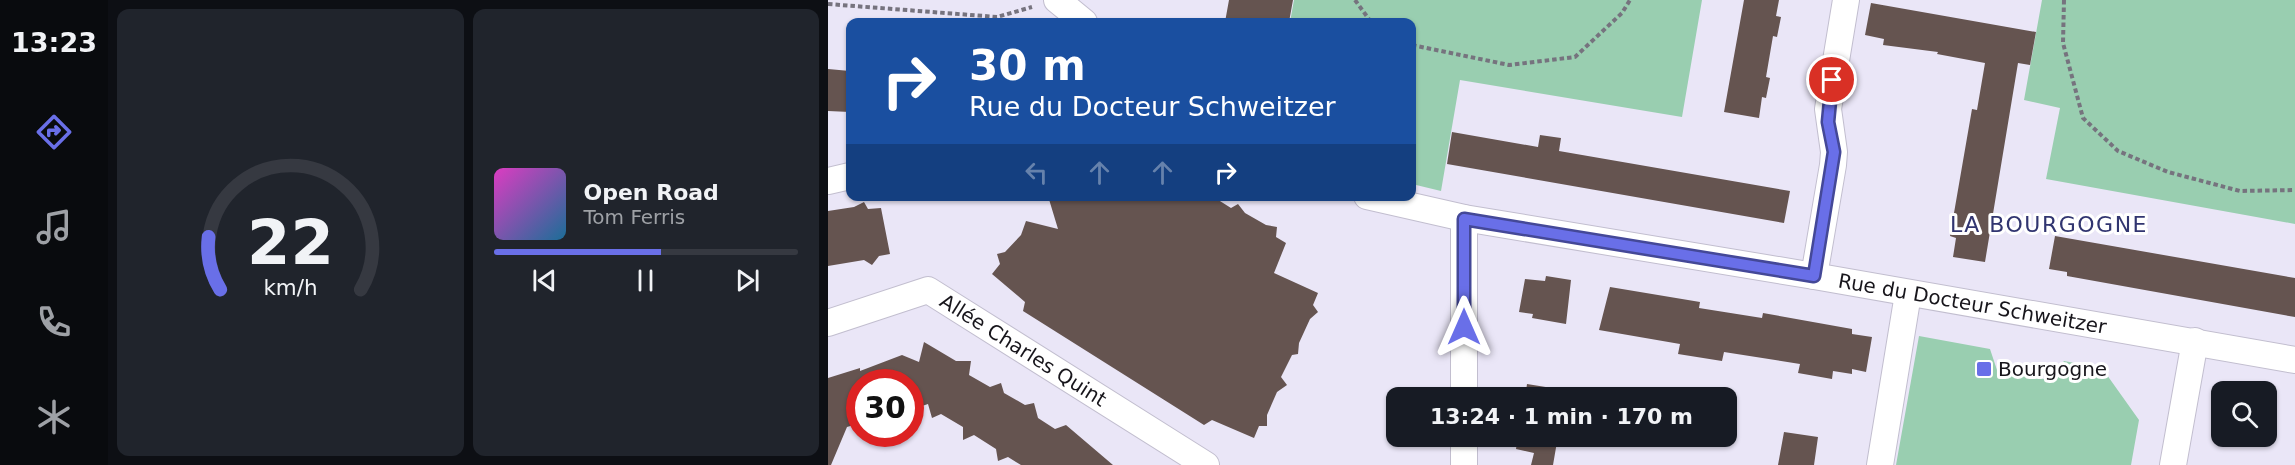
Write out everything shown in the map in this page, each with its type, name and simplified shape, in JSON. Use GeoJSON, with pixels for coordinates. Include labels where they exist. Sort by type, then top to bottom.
{"type":"FeatureCollection","features":[{"type":"Feature","properties":{"kind":"street"},"geometry":{"type":"LineString","coordinates":[[1814,276],[1833,165],[1834,152],[1828,109],[1846,0]]}},
{"type":"Feature","properties":{"kind":"street"},"geometry":{"type":"LineString","coordinates":[[1047,3],[1076,18]]}},
{"type":"Feature","properties":{"kind":"street"},"geometry":{"type":"LineString","coordinates":[[828,181],[846,177]]}},
{"type":"Feature","properties":{"kind":"street","name":"Rue du Docteur Schweitzer"},"geometry":{"type":"LineString","coordinates":[[1388,201],[1464,219],[1814,276],[2295,360]]}},
{"type":"Feature","properties":{"kind":"street"},"geometry":{"type":"LineString","coordinates":[[1464,219],[1464,387]]}},
{"type":"Feature","properties":{"kind":"street","name":"Allée Charles Quint"},"geometry":{"type":"LineString","coordinates":[[828,323],[928,290],[1206,465]]}},
{"type":"Feature","properties":{"kind":"street"},"geometry":{"type":"LineString","coordinates":[[1880,465],[1908,294]]}},
{"type":"Feature","properties":{"kind":"street"},"geometry":{"type":"LineString","coordinates":[[2174,465],[2195,341]]}},
{"type":"Feature","properties":{"kind":"street"},"geometry":{"type":"LineString","coordinates":[[1464,447],[1464,465]]}},
{"type":"Feature","properties":{"kind":"path"},"geometry":{"type":"LineString","coordinates":[[1355,0],[1368,18]]}},
{"type":"Feature","properties":{"kind":"path"},"geometry":{"type":"LineString","coordinates":[[1416,46],[1509,65],[1575,57],[1622,13],[1630,0]]}},
{"type":"Feature","properties":{"kind":"path"},"geometry":{"type":"LineString","coordinates":[[2064,0],[2063,43],[2083,118],[2118,151],[2168,172],[2240,191],[2295,190]]}},
{"type":"Feature","properties":{"kind":"path"},"geometry":{"type":"LineString","coordinates":[[828,4],[997,18],[1047,3]]}},
{"type":"Feature","properties":{"kind":"green space"},"geometry":{"type":"Polygon","coordinates":[[[1294,0],[1702,0],[1682,117],[1460,80],[1441,191],[1416,185],[1416,18],[1291,18],[1294,0]]]}},
{"type":"Feature","properties":{"kind":"green space"},"geometry":{"type":"Polygon","coordinates":[[[2042,0],[2295,0],[2295,224],[2046,179],[2060,108],[2024,100],[2042,0]]]}},
{"type":"Feature","properties":{"kind":"green space"},"geometry":{"type":"Polygon","coordinates":[[[1919,336],[1990,349],[1997,370],[2049,380],[2064,361],[2102,368],[2139,420],[2131,465],[1896,465],[1919,336]]]}},
{"type":"Feature","properties":{"kind":"building"},"geometry":{"type":"Polygon","coordinates":[[[1229,0],[1293,0],[1290,18],[1226,18],[1229,0]]]}},
{"type":"Feature","properties":{"kind":"building"},"geometry":{"type":"Polygon","coordinates":[[[1744,0],[1779,0],[1776,16],[1781,17],[1777,37],[1773,36],[1766,77],[1770,78],[1766,98],[1762,97],[1759,118],[1724,112],[1744,0]]]}},
{"type":"Feature","properties":{"kind":"building"},"geometry":{"type":"Polygon","coordinates":[[[1871,3],[2036,32],[2030,65],[2018,63],[1985,262],[1953,257],[1956,238],[1950,236],[1972,109],[1977,110],[1985,63],[1937,54],[1938,52],[1883,45],[1884,39],[1865,35],[1871,3]]]}},
{"type":"Feature","properties":{"kind":"building"},"geometry":{"type":"Polygon","coordinates":[[[828,69],[846,71],[846,112],[828,111],[828,69]]]}},
{"type":"Feature","properties":{"kind":"building"},"geometry":{"type":"Polygon","coordinates":[[[1452,132],[1538,147],[1540,135],[1561,138],[1559,151],[1790,191],[1784,223],[1447,164],[1452,132]]]}},
{"type":"Feature","properties":{"kind":"building"},"geometry":{"type":"Polygon","coordinates":[[[1050,201],[1220,201],[1231,208],[1238,204],[1245,213],[1266,225],[1277,227],[1276,237],[1286,243],[1274,273],[1318,293],[1313,305],[1318,312],[1310,319],[1299,343],[1298,354],[1292,355],[1281,377],[1287,385],[1277,392],[1267,415],[1267,426],[1259,426],[1254,438],[1212,420],[1204,425],[1023,311],[1025,302],[992,274],[1000,264],[997,254],[1005,252],[1021,235],[1026,221],[1058,229],[1050,201]]]}},
{"type":"Feature","properties":{"kind":"building"},"geometry":{"type":"Polygon","coordinates":[[[864,202],[868,209],[881,208],[890,254],[879,256],[872,265],[864,260],[828,266],[828,211],[854,207],[864,202]]]}},
{"type":"Feature","properties":{"kind":"building"},"geometry":{"type":"Polygon","coordinates":[[[2055,236],[2295,278],[2295,317],[2067,276],[2067,272],[2049,269],[2055,236]]]}},
{"type":"Feature","properties":{"kind":"building"},"geometry":{"type":"Polygon","coordinates":[[[1546,276],[1571,280],[1566,324],[1532,318],[1533,314],[1519,312],[1525,279],[1545,281],[1546,276]]]}},
{"type":"Feature","properties":{"kind":"building"},"geometry":{"type":"Polygon","coordinates":[[[1610,287],[1700,302],[1699,308],[1762,318],[1763,313],[1852,329],[1852,334],[1872,337],[1866,372],[1852,369],[1852,374],[1833,371],[1832,379],[1798,373],[1800,364],[1724,352],[1722,361],[1678,354],[1680,344],[1599,330],[1610,287]]]}},
{"type":"Feature","properties":{"kind":"building"},"geometry":{"type":"Polygon","coordinates":[[[924,342],[956,361],[971,361],[969,375],[990,387],[1001,383],[1004,393],[1025,405],[1034,403],[1038,418],[1055,429],[1066,425],[1113,465],[1021,465],[1008,457],[998,461],[996,449],[974,435],[963,440],[963,427],[941,414],[932,418],[928,404],[924,405],[924,369],[865,369],[902,355],[919,362],[924,342]]]}},
{"type":"Feature","properties":{"kind":"building"},"geometry":{"type":"Polygon","coordinates":[[[846,372],[846,429],[831,465],[828,465],[828,378],[846,372]]]}},
{"type":"Feature","properties":{"kind":"building"},"geometry":{"type":"Polygon","coordinates":[[[1527,384],[1546,387],[1527,387],[1527,384]]]}},
{"type":"Feature","properties":{"kind":"building"},"geometry":{"type":"Polygon","coordinates":[[[1784,432],[1818,437],[1814,465],[1778,465],[1784,432]]]}},
{"type":"Feature","properties":{"kind":"building"},"geometry":{"type":"Polygon","coordinates":[[[1516,447],[1556,447],[1553,465],[1531,465],[1534,453],[1516,449],[1516,447]]]}},
{"type":"Feature","properties":{"kind":"place","name":"Bourgogne"},"geometry":{"type":"Point","coordinates":[1984,369]}},
{"type":"Feature","properties":{"kind":"district","name":"LA BOURGOGNE"},"geometry":{"type":"Point","coordinates":[2049,224]}},
{"type":"Feature","properties":{"kind":"route"},"geometry":{"type":"LineString","coordinates":[[1464,327],[1464,219],[1814,276],[1833,165],[1833,142],[1828,122],[1832,80]]}}]}
